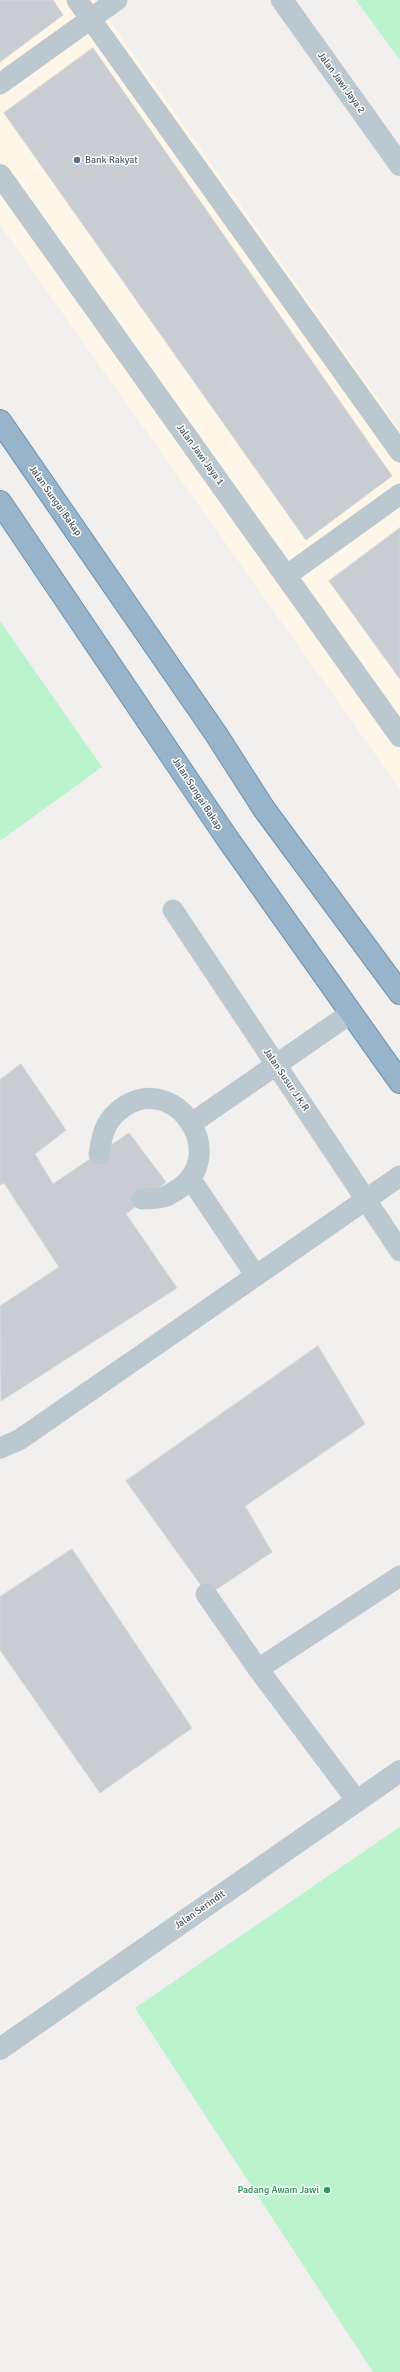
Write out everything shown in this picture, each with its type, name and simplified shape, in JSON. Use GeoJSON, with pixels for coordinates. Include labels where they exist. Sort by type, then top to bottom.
{"type":"FeatureCollection","features":[{"type":"Feature","properties":{"kind":"highway","name":"Jalan Sungai Bakap"},"geometry":{"type":"LineString","coordinates":[[0,421],[216,734],[264,809],[400,993]]}},
{"type":"Feature","properties":{"kind":"highway","name":"Jalan Sungai Bakap"},"geometry":{"type":"LineString","coordinates":[[0,502],[227,838],[400,1082]]}},
{"type":"Feature","properties":{"kind":"street","name":"Jalan Jawi Jaya 2"},"geometry":{"type":"LineString","coordinates":[[282,0],[400,165]]}},
{"type":"Feature","properties":{"kind":"street","name":"Jalan Jawi Jaya 1"},"geometry":{"type":"LineString","coordinates":[[0,175],[400,736]]}},
{"type":"Feature","properties":{"kind":"street","name":"Jalan Serindit"},"geometry":{"type":"LineString","coordinates":[[0,2049],[400,1771]]}},
{"type":"Feature","properties":{"kind":"lane"},"geometry":{"type":"LineString","coordinates":[[77,0],[400,452]]}},
{"type":"Feature","properties":{"kind":"lane"},"geometry":{"type":"LineString","coordinates":[[0,84],[117,0]]}},
{"type":"Feature","properties":{"kind":"lane"},"geometry":{"type":"LineString","coordinates":[[286,576],[400,494]]}},
{"type":"Feature","properties":{"kind":"lane","name":"Jalan Susur J.K.R"},"geometry":{"type":"LineString","coordinates":[[173,910],[400,1251]]}},
{"type":"Feature","properties":{"kind":"lane"},"geometry":{"type":"LineString","coordinates":[[192,1123],[351,1013]]}},
{"type":"Feature","properties":{"kind":"lane"},"geometry":{"type":"LineString","coordinates":[[99,1154],[102,1132],[114,1113],[134,1101],[156,1099],[177,1106],[192,1123],[200,1144],[197,1167],[184,1185],[165,1197],[142,1199]]}},
{"type":"Feature","properties":{"kind":"lane"},"geometry":{"type":"LineString","coordinates":[[0,1448],[19,1440],[400,1176]]}},
{"type":"Feature","properties":{"kind":"lane"},"geometry":{"type":"LineString","coordinates":[[190,1178],[256,1276]]}},
{"type":"Feature","properties":{"kind":"lane"},"geometry":{"type":"LineString","coordinates":[[258,1669],[400,1576]]}},
{"type":"Feature","properties":{"kind":"lane"},"geometry":{"type":"LineString","coordinates":[[206,1594],[258,1669],[357,1801]]}},
{"type":"Feature","properties":{"kind":"shaded area"},"geometry":{"type":"Polygon","coordinates":[[[0,0],[95,0],[400,430],[400,789],[0,225],[0,0]]]}},
{"type":"Feature","properties":{"kind":"green space"},"geometry":{"type":"Polygon","coordinates":[[[356,0],[400,0],[400,60],[356,0]]]}},
{"type":"Feature","properties":{"kind":"green space"},"geometry":{"type":"Polygon","coordinates":[[[0,621],[102,767],[0,841],[0,621]]]}},
{"type":"Feature","properties":{"kind":"green space","name":"Padang Awam Jawi"},"geometry":{"type":"Polygon","coordinates":[[[400,1827],[400,2372],[373,2372],[135,2008],[400,1827]]]}},
{"type":"Feature","properties":{"kind":"building"},"geometry":{"type":"Polygon","coordinates":[[[0,0],[53,0],[63,15],[0,62],[0,0]]]}},
{"type":"Feature","properties":{"kind":"building"},"geometry":{"type":"Polygon","coordinates":[[[93,48],[392,476],[306,540],[4,113],[93,48]]]}},
{"type":"Feature","properties":{"kind":"building"},"geometry":{"type":"Polygon","coordinates":[[[400,528],[400,679],[329,581],[400,528]]]}},
{"type":"Feature","properties":{"kind":"building"},"geometry":{"type":"Polygon","coordinates":[[[21,1064],[66,1130],[35,1154],[53,1184],[129,1133],[166,1182],[126,1214],[177,1288],[1,1401],[0,1306],[59,1267],[4,1183],[0,1185],[0,1080],[21,1064]]]}},
{"type":"Feature","properties":{"kind":"building"},"geometry":{"type":"Polygon","coordinates":[[[318,1346],[365,1424],[245,1506],[272,1552],[208,1595],[126,1481],[318,1346]]]}},
{"type":"Feature","properties":{"kind":"building"},"geometry":{"type":"Polygon","coordinates":[[[72,1549],[192,1728],[100,1793],[0,1650],[0,1597],[72,1549]]]}},
{"type":"Feature","properties":{"kind":"place","name":"Bank Rakyat"},"geometry":{"type":"Point","coordinates":[77,160]}},
{"type":"Feature","properties":{"kind":"place","name":"Padang Awam Jawi"},"geometry":{"type":"Point","coordinates":[327,2190]}}]}
